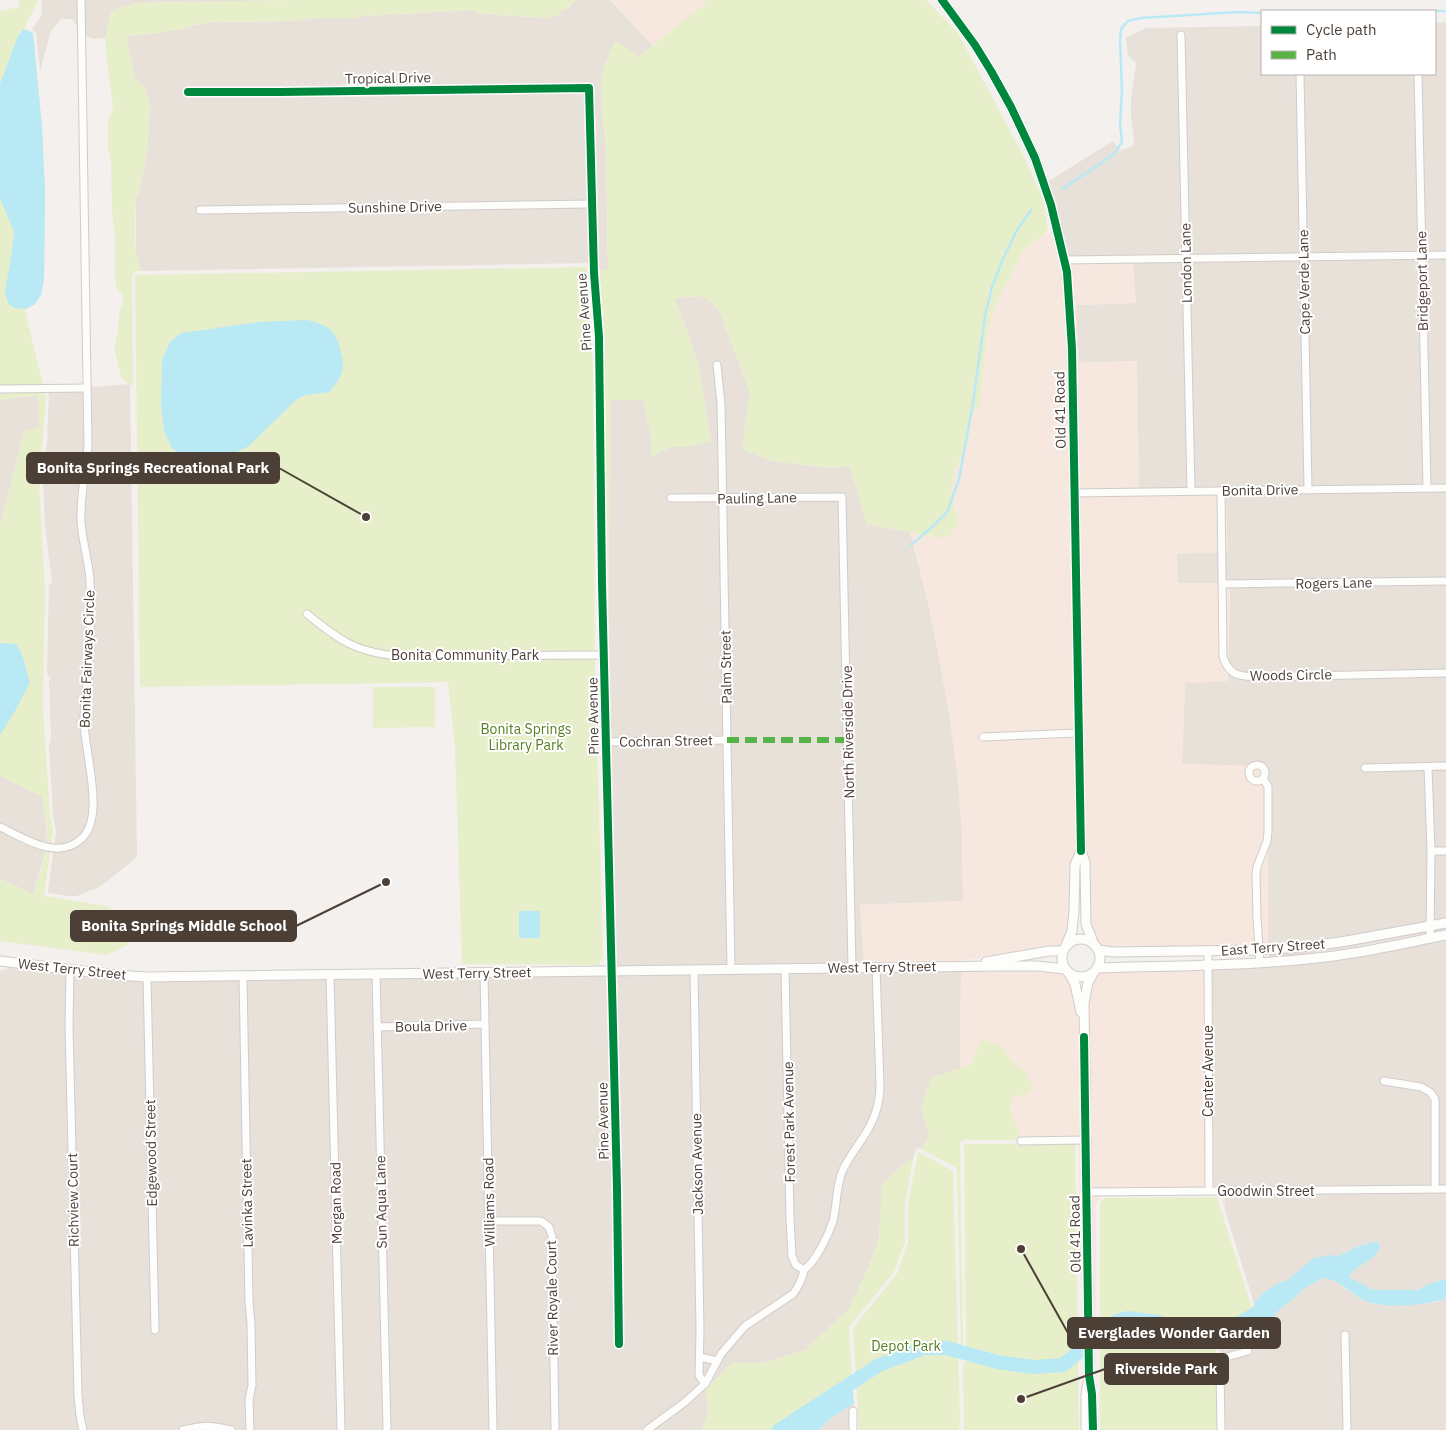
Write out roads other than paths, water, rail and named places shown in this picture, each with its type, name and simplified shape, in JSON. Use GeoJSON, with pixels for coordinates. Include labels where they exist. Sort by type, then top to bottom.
{"type":"FeatureCollection","features":[{"type":"Feature","properties":{"kind":"street","name":"Bonita Fairways Circle"},"geometry":{"type":"LineString","coordinates":[[0,828],[40,845],[57,849],[74,844],[82,838],[88,831],[91,822],[91,773],[84,718],[90,654],[90,582],[81,520],[82,492],[88,445],[81,0]]}},
{"type":"Feature","properties":{"kind":"street","name":"Old 41 Road"},"geometry":{"type":"LineString","coordinates":[[942,0],[975,45],[1027,138],[1051,205],[1064,260],[1071,314],[1072,344],[1081,851],[1085,862],[1086,924],[1096,947]]}},
{"type":"Feature","properties":{"kind":"street","name":"London Lane"},"geometry":{"type":"LineString","coordinates":[[1181,35],[1191,491]]}},
{"type":"Feature","properties":{"kind":"street","name":"Cape Verde Lane"},"geometry":{"type":"LineString","coordinates":[[1300,75],[1308,489]]}},
{"type":"Feature","properties":{"kind":"street","name":"Bridgeport Lane"},"geometry":{"type":"LineString","coordinates":[[1418,75],[1427,488]]}},
{"type":"Feature","properties":{"kind":"street","name":"Tropical Drive"},"geometry":{"type":"LineString","coordinates":[[188,92],[589,88]]}},
{"type":"Feature","properties":{"kind":"street","name":"Pine Avenue"},"geometry":{"type":"LineString","coordinates":[[589,88],[591,204],[599,337],[604,654],[617,1188],[618,1344]]}},
{"type":"Feature","properties":{"kind":"street","name":"Sunshine Drive"},"geometry":{"type":"LineString","coordinates":[[200,210],[591,204]]}},
{"type":"Feature","properties":{"kind":"street"},"geometry":{"type":"LineString","coordinates":[[1064,260],[1446,255]]}},
{"type":"Feature","properties":{"kind":"street","name":"Palm Street"},"geometry":{"type":"LineString","coordinates":[[717,365],[722,404],[731,970]]}},
{"type":"Feature","properties":{"kind":"street"},"geometry":{"type":"LineString","coordinates":[[0,389],[86,388]]}},
{"type":"Feature","properties":{"kind":"street","name":"Bonita Drive"},"geometry":{"type":"LineString","coordinates":[[1074,493],[1446,488]]}},
{"type":"Feature","properties":{"kind":"street","name":"Woods Circle"},"geometry":{"type":"LineString","coordinates":[[1221,491],[1224,658],[1226,666],[1233,673],[1241,676],[1446,674]]}},
{"type":"Feature","properties":{"kind":"street","name":"Pauling Lane"},"geometry":{"type":"LineString","coordinates":[[671,498],[842,496]]}},
{"type":"Feature","properties":{"kind":"street","name":"North Riverside Drive"},"geometry":{"type":"LineString","coordinates":[[842,496],[852,968]]}},
{"type":"Feature","properties":{"kind":"street","name":"Rogers Lane"},"geometry":{"type":"LineString","coordinates":[[1223,584],[1446,581]]}},
{"type":"Feature","properties":{"kind":"street","name":"Bonita Community Park"},"geometry":{"type":"LineString","coordinates":[[308,614],[334,636],[350,645],[385,655],[604,654]]}},
{"type":"Feature","properties":{"kind":"street"},"geometry":{"type":"LineString","coordinates":[[983,737],[1078,734]]}},
{"type":"Feature","properties":{"kind":"street","name":"Cochran Street"},"geometry":{"type":"LineString","coordinates":[[606,742],[727,740]]}},
{"type":"Feature","properties":{"kind":"street"},"geometry":{"type":"LineString","coordinates":[[1365,768],[1446,766]]}},
{"type":"Feature","properties":{"kind":"street"},"geometry":{"type":"LineString","coordinates":[[1428,767],[1431,851],[1430,938]]}},
{"type":"Feature","properties":{"kind":"street"},"geometry":{"type":"LineString","coordinates":[[1260,963],[1256,876],[1268,832],[1268,786],[1263,779]]}},
{"type":"Feature","properties":{"kind":"street","name":"Old 41 Road"},"geometry":{"type":"LineString","coordinates":[[1064,948],[1072,931],[1076,865],[1081,851]]}},
{"type":"Feature","properties":{"kind":"street"},"geometry":{"type":"LineString","coordinates":[[1431,851],[1446,851]]}},
{"type":"Feature","properties":{"kind":"street","name":"East Terry Street"},"geometry":{"type":"LineString","coordinates":[[1096,947],[1113,952],[1259,950],[1321,945],[1446,923]]}},
{"type":"Feature","properties":{"kind":"street","name":"East Terry Street"},"geometry":{"type":"LineString","coordinates":[[1095,970],[1260,963],[1308,959],[1340,955],[1446,935]]}},
{"type":"Feature","properties":{"kind":"street"},"geometry":{"type":"LineString","coordinates":[[1077,939],[1083,939],[1096,947],[1100,956],[1095,970],[1087,976],[1081,977],[1067,971],[1061,957],[1064,948],[1077,939]]}},
{"type":"Feature","properties":{"kind":"street","name":"West Terry Street"},"geometry":{"type":"LineString","coordinates":[[954,966],[1064,948]]}},
{"type":"Feature","properties":{"kind":"street","name":"Center Avenue"},"geometry":{"type":"LineString","coordinates":[[1208,951],[1209,1191]]}},
{"type":"Feature","properties":{"kind":"street","name":"West Terry Street"},"geometry":{"type":"LineString","coordinates":[[0,961],[147,977],[954,966],[1037,966],[1067,971]]}},
{"type":"Feature","properties":{"kind":"street"},"geometry":{"type":"LineString","coordinates":[[647,1430],[685,1402],[705,1384],[717,1361],[745,1326],[793,1294],[798,1288],[804,1270],[810,1265],[830,1229],[842,1173],[873,1120],[879,1102],[876,967]]}},
{"type":"Feature","properties":{"kind":"street","name":"Forest Park Avenue"},"geometry":{"type":"LineString","coordinates":[[786,969],[792,1256],[796,1265],[804,1270]]}},
{"type":"Feature","properties":{"kind":"street","name":"Richview Court"},"geometry":{"type":"LineString","coordinates":[[70,970],[69,1026],[78,1395],[83,1430]]}},
{"type":"Feature","properties":{"kind":"street","name":"Jackson Avenue"},"geometry":{"type":"LineString","coordinates":[[694,970],[699,1375],[705,1384]]}},
{"type":"Feature","properties":{"kind":"street","name":"Old 41 Road"},"geometry":{"type":"LineString","coordinates":[[1086,1430],[1089,1322],[1084,1003],[1088,983],[1095,970]]}},
{"type":"Feature","properties":{"kind":"street","name":"Old 41 Road"},"geometry":{"type":"LineString","coordinates":[[1067,971],[1075,984],[1084,1037]]}},
{"type":"Feature","properties":{"kind":"street","name":"Williams Road"},"geometry":{"type":"LineString","coordinates":[[484,973],[493,1430]]}},
{"type":"Feature","properties":{"kind":"street","name":"Sun Aqua Lane"},"geometry":{"type":"LineString","coordinates":[[376,974],[386,1430]]}},
{"type":"Feature","properties":{"kind":"street","name":"Morgan Road"},"geometry":{"type":"LineString","coordinates":[[330,975],[341,1430]]}},
{"type":"Feature","properties":{"kind":"street","name":"Lavinka Street"},"geometry":{"type":"LineString","coordinates":[[243,976],[252,1376],[249,1400],[250,1430]]}},
{"type":"Feature","properties":{"kind":"street","name":"Edgewood Street"},"geometry":{"type":"LineString","coordinates":[[147,977],[155,1330]]}},
{"type":"Feature","properties":{"kind":"street","name":"Boula Drive"},"geometry":{"type":"LineString","coordinates":[[377,1027],[485,1024]]}},
{"type":"Feature","properties":{"kind":"street"},"geometry":{"type":"LineString","coordinates":[[1384,1081],[1421,1088],[1430,1092],[1435,1099],[1436,1189]]}},
{"type":"Feature","properties":{"kind":"street"},"geometry":{"type":"LineString","coordinates":[[1021,1141],[1085,1140]]}},
{"type":"Feature","properties":{"kind":"street","name":"Goodwin Street"},"geometry":{"type":"LineString","coordinates":[[1086,1192],[1446,1189]]}},
{"type":"Feature","properties":{"kind":"street","name":"River Royale Court"},"geometry":{"type":"LineString","coordinates":[[489,1221],[541,1221],[549,1227],[552,1236],[555,1430]]}},
{"type":"Feature","properties":{"kind":"street"},"geometry":{"type":"LineString","coordinates":[[1345,1335],[1347,1430]]}},
{"type":"Feature","properties":{"kind":"street"},"geometry":{"type":"LineString","coordinates":[[1221,1430],[1220,1367],[1223,1358],[1248,1351]]}},
{"type":"Feature","properties":{"kind":"street"},"geometry":{"type":"LineString","coordinates":[[700,1357],[717,1361]]}},
{"type":"Feature","properties":{"kind":"street","name":"Old 41 Road"},"geometry":{"type":"LineString","coordinates":[[1089,1375],[1092,1394],[1093,1430]]}},
{"type":"Feature","properties":{"kind":"street"},"geometry":{"type":"LineString","coordinates":[[853,1411],[854,1430]]}},
{"type":"Feature","properties":{"kind":"street"},"geometry":{"type":"LineString","coordinates":[[184,1430],[204,1426],[231,1430]]}},
{"type":"Feature","properties":{"kind":"water"},"geometry":{"type":"Polygon","coordinates":[[[24,29],[33,33],[42,127],[45,192],[44,280],[41,295],[34,305],[25,309],[14,308],[8,303],[5,292],[14,232],[0,198],[0,84],[18,36],[24,29]]]}},
{"type":"Feature","properties":{"kind":"water"},"geometry":{"type":"Polygon","coordinates":[[[307,320],[330,329],[339,344],[343,369],[330,392],[305,395],[296,400],[249,446],[212,461],[188,460],[171,447],[164,430],[161,407],[162,360],[170,342],[181,333],[259,322],[307,320]]]}},
{"type":"Feature","properties":{"kind":"water"},"geometry":{"type":"Polygon","coordinates":[[[0,643],[16,644],[22,654],[30,683],[0,735],[0,643]]]}},
{"type":"Feature","properties":{"kind":"water"},"geometry":{"type":"Polygon","coordinates":[[[519,911],[540,911],[540,938],[519,938],[519,911]]]}},
{"type":"Feature","properties":{"kind":"water"},"geometry":{"type":"Polygon","coordinates":[[[1377,1241],[1380,1247],[1376,1254],[1356,1268],[1349,1277],[1371,1289],[1377,1290],[1418,1290],[1429,1284],[1446,1279],[1446,1298],[1417,1305],[1380,1305],[1363,1300],[1340,1284],[1323,1278],[1306,1287],[1253,1334],[1220,1346],[1214,1335],[1231,1331],[1256,1317],[1258,1314],[1254,1303],[1264,1292],[1281,1282],[1299,1278],[1330,1257],[1336,1257],[1359,1246],[1377,1241]]]}},
{"type":"Feature","properties":{"kind":"water"},"geometry":{"type":"Polygon","coordinates":[[[852,1381],[854,1403],[819,1430],[787,1430],[804,1421],[809,1416],[812,1405],[832,1399],[852,1381]]]}},
{"type":"Feature","properties":{"kind":"waterway"},"geometry":{"type":"LineString","coordinates":[[1436,11],[1446,11]]}},
{"type":"Feature","properties":{"kind":"waterway"},"geometry":{"type":"LineString","coordinates":[[1062,189],[1114,154],[1122,142],[1120,124],[1122,90],[1120,41],[1121,29],[1128,21],[1141,18],[1238,12],[1261,13]]}},
{"type":"Feature","properties":{"kind":"waterway"},"geometry":{"type":"LineString","coordinates":[[911,545],[947,512],[959,479],[973,403],[985,316],[992,287],[1016,232],[1031,210]]}},
{"type":"Feature","properties":{"kind":"waterway"},"geometry":{"type":"LineString","coordinates":[[1290,1287],[1316,1265],[1333,1262],[1335,1264]]}},
{"type":"Feature","properties":{"kind":"waterway"},"geometry":{"type":"LineString","coordinates":[[779,1430],[879,1365],[925,1348],[947,1348],[997,1362],[1034,1367],[1063,1365],[1117,1321],[1128,1318],[1158,1322],[1172,1329],[1208,1332],[1229,1328],[1254,1315],[1271,1301]]}},
{"type":"Feature","properties":{"kind":"place","name":"Bonita Springs Recreational Park"},"geometry":{"type":"Point","coordinates":[366,517]}},
{"type":"Feature","properties":{"kind":"place","name":"Bonita Springs Middle School"},"geometry":{"type":"Point","coordinates":[386,882]}},
{"type":"Feature","properties":{"kind":"place","name":"Everglades Wonder Garden"},"geometry":{"type":"Point","coordinates":[1021,1249]}},
{"type":"Feature","properties":{"kind":"place","name":"Riverside Park"},"geometry":{"type":"Point","coordinates":[1021,1399]}},
{"type":"Feature","properties":{"kind":"park label","name":"Bonita Springs Library Park"},"geometry":{"type":"Point","coordinates":[526,738]}},
{"type":"Feature","properties":{"kind":"park label","name":"Depot Park"},"geometry":{"type":"Point","coordinates":[906,1346]}}]}
